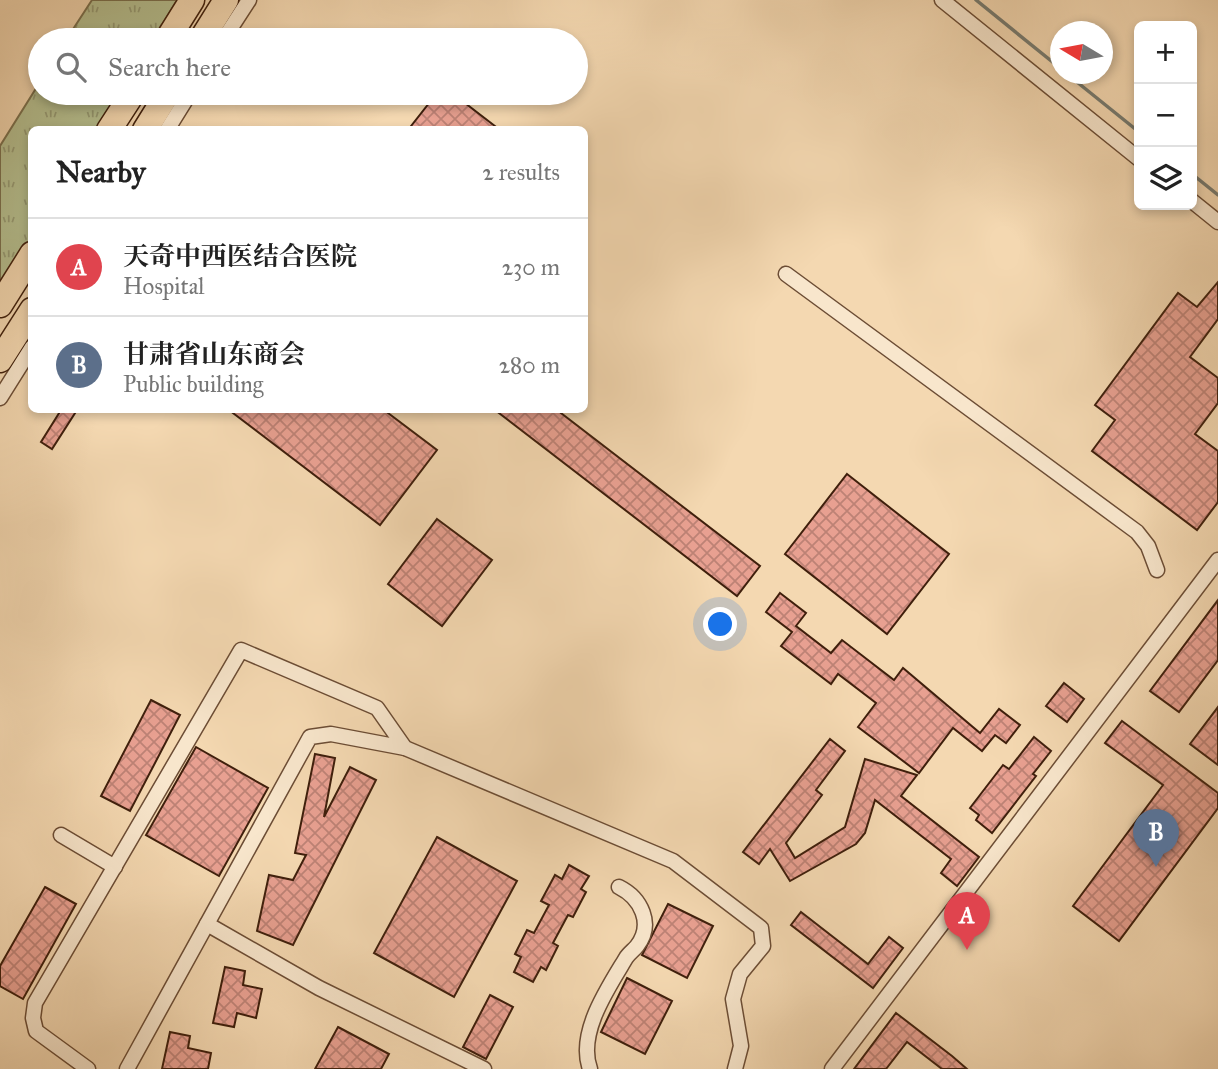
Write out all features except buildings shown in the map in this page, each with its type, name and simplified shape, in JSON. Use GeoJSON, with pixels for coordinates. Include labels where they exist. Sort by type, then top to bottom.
{"type":"FeatureCollection","features":[{"type":"Feature","properties":{"kind":"highway"},"geometry":{"type":"LineString","coordinates":[[174,28],[192,0]]}},
{"type":"Feature","properties":{"kind":"highway"},"geometry":{"type":"LineString","coordinates":[[208,28],[226,0]]}},
{"type":"Feature","properties":{"kind":"highway"},"geometry":{"type":"LineString","coordinates":[[112,126],[125,105]]}},
{"type":"Feature","properties":{"kind":"highway"},"geometry":{"type":"LineString","coordinates":[[147,126],[161,105]]}},
{"type":"Feature","properties":{"kind":"highway"},"geometry":{"type":"LineString","coordinates":[[0,305],[28,260]]}},
{"type":"Feature","properties":{"kind":"highway"},"geometry":{"type":"LineString","coordinates":[[0,360],[28,316]]}},
{"type":"Feature","properties":{"kind":"street"},"geometry":{"type":"LineString","coordinates":[[231,28],[249,0]]}},
{"type":"Feature","properties":{"kind":"street"},"geometry":{"type":"LineString","coordinates":[[943,0],[1134,155]]}},
{"type":"Feature","properties":{"kind":"street"},"geometry":{"type":"LineString","coordinates":[[169,126],[183,105]]}},
{"type":"Feature","properties":{"kind":"street"},"geometry":{"type":"LineString","coordinates":[[1197,205],[1218,222]]}},
{"type":"Feature","properties":{"kind":"street"},"geometry":{"type":"LineString","coordinates":[[786,274],[1137,532],[1148,546],[1157,570]]}},
{"type":"Feature","properties":{"kind":"street"},"geometry":{"type":"LineString","coordinates":[[0,398],[28,353]]}},
{"type":"Feature","properties":{"kind":"street"},"geometry":{"type":"LineString","coordinates":[[832,1069],[1217,562]]}},
{"type":"Feature","properties":{"kind":"street"},"geometry":{"type":"LineString","coordinates":[[88,1069],[36,1031],[33,1018],[36,1003],[240,650],[377,708],[405,748]]}},
{"type":"Feature","properties":{"kind":"street"},"geometry":{"type":"LineString","coordinates":[[127,1069],[310,737],[331,734],[405,748],[673,861],[761,928],[763,946],[740,974],[733,999],[741,1046],[735,1069]]}},
{"type":"Feature","properties":{"kind":"street"},"geometry":{"type":"LineString","coordinates":[[61,835],[115,867]]}},
{"type":"Feature","properties":{"kind":"street"},"geometry":{"type":"LineString","coordinates":[[590,1069],[586,1045],[589,1030],[628,955],[643,936],[645,924],[638,901],[619,887]]}},
{"type":"Feature","properties":{"kind":"street"},"geometry":{"type":"LineString","coordinates":[[207,924],[319,988],[484,1069]]}},
{"type":"Feature","properties":{"kind":"green space"},"geometry":{"type":"Polygon","coordinates":[[[92,0],[177,0],[160,28],[74,28],[92,0]]]}},
{"type":"Feature","properties":{"kind":"green space"},"geometry":{"type":"Polygon","coordinates":[[[28,101],[28,105],[114,105],[101,126],[28,126],[28,246],[0,294],[0,146],[28,101]]]}},
{"type":"Feature","properties":{"kind":"waterway"},"geometry":{"type":"LineString","coordinates":[[976,0],[1050,60]]}},
{"type":"Feature","properties":{"kind":"waterway"},"geometry":{"type":"LineString","coordinates":[[1079,84],[1134,128]]}},
{"type":"Feature","properties":{"kind":"waterway"},"geometry":{"type":"LineString","coordinates":[[1197,178],[1218,195]]}},
{"type":"Feature","properties":{"kind":"place","name":"甘肃省山东商会"},"geometry":{"type":"Point","coordinates":[1156,867]}},
{"type":"Feature","properties":{"kind":"place","name":"天奇中西医结合医院"},"geometry":{"type":"Point","coordinates":[967,950]}}]}
